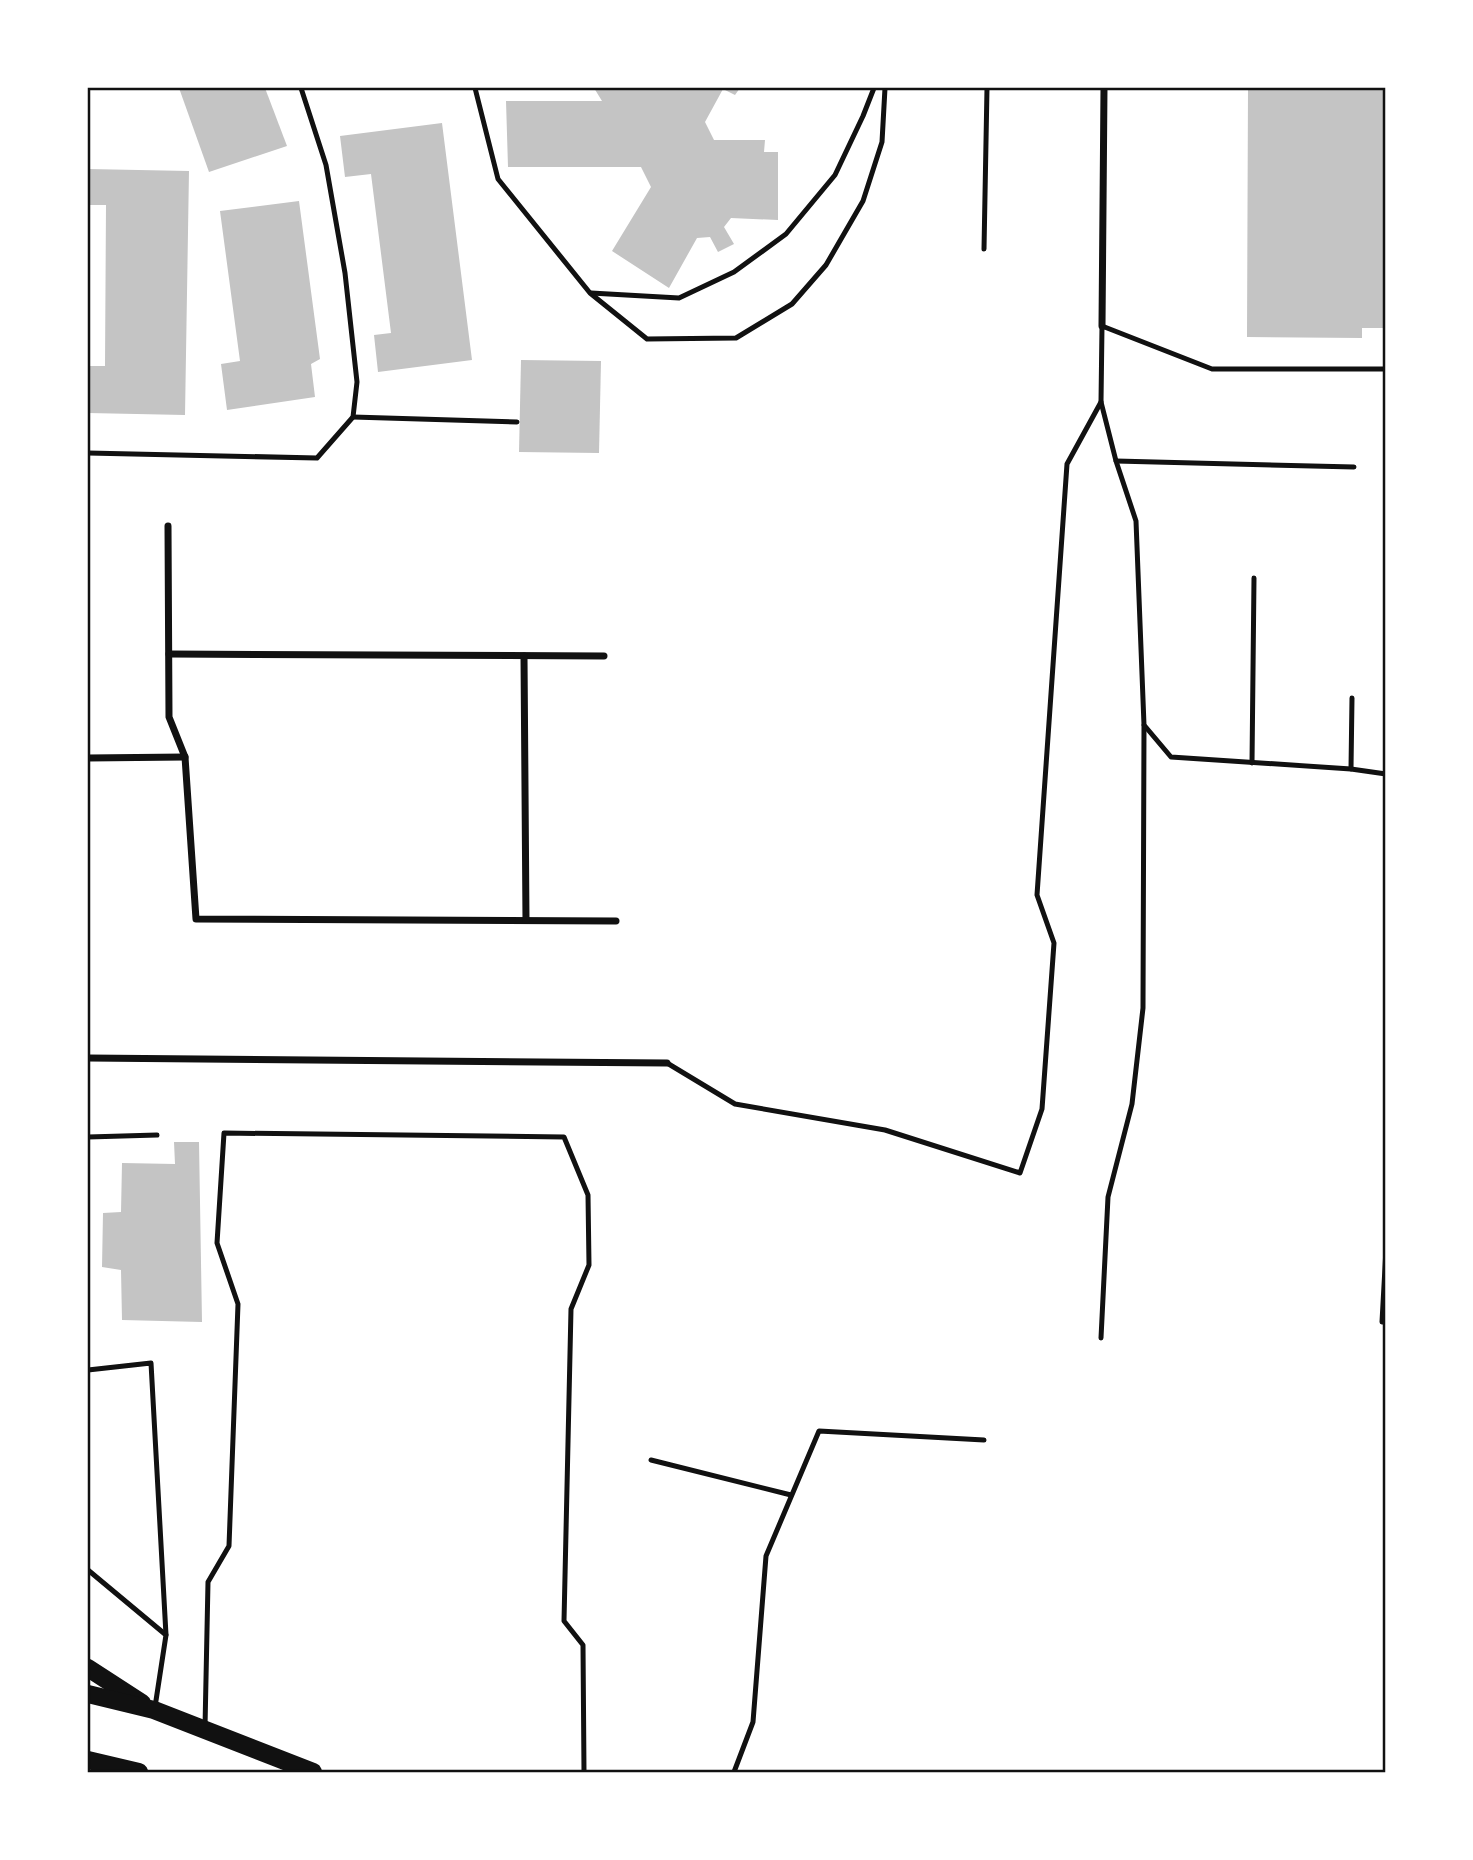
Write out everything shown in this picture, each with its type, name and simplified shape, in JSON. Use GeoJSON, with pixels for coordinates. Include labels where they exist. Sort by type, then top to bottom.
{"type":"FeatureCollection","features":[{"type":"Feature","properties":{"kind":"main road"},"geometry":{"type":"LineString","coordinates":[[88,1668],[154,1710]]}},
{"type":"Feature","properties":{"kind":"main road"},"geometry":{"type":"LineString","coordinates":[[88,1695],[154,1710],[313,1773]]}},
{"type":"Feature","properties":{"kind":"main road"},"geometry":{"type":"LineString","coordinates":[[88,1760],[139,1773]]}},
{"type":"Feature","properties":{"kind":"street"},"geometry":{"type":"LineString","coordinates":[[1102,326],[1104,88]]}},
{"type":"Feature","properties":{"kind":"street"},"geometry":{"type":"LineString","coordinates":[[168,526],[169,717],[185,757],[196,919],[616,921]]}},
{"type":"Feature","properties":{"kind":"street"},"geometry":{"type":"LineString","coordinates":[[169,654],[604,656]]}},
{"type":"Feature","properties":{"kind":"street"},"geometry":{"type":"LineString","coordinates":[[524,656],[526,920]]}},
{"type":"Feature","properties":{"kind":"street"},"geometry":{"type":"LineString","coordinates":[[88,758],[185,757]]}},
{"type":"Feature","properties":{"kind":"street"},"geometry":{"type":"LineString","coordinates":[[88,1058],[667,1063]]}},
{"type":"Feature","properties":{"kind":"lane"},"geometry":{"type":"LineString","coordinates":[[88,453],[317,458],[353,417],[357,382],[345,274],[326,165],[301,88]]}},
{"type":"Feature","properties":{"kind":"lane"},"geometry":{"type":"LineString","coordinates":[[475,88],[498,179],[590,293],[646,339],[736,338],[792,304],[826,265],[863,201],[882,142],[885,88]]}},
{"type":"Feature","properties":{"kind":"lane"},"geometry":{"type":"LineString","coordinates":[[590,293],[679,298],[734,272],[786,234],[835,176],[874,88]]}},
{"type":"Feature","properties":{"kind":"lane"},"geometry":{"type":"LineString","coordinates":[[984,248],[987,88]]}},
{"type":"Feature","properties":{"kind":"lane"},"geometry":{"type":"LineString","coordinates":[[1101,1338],[1108,1197],[1132,1104],[1143,1008],[1144,725],[1136,521],[1116,461],[1101,402],[1102,326],[1212,369],[1385,369]]}},
{"type":"Feature","properties":{"kind":"lane"},"geometry":{"type":"LineString","coordinates":[[667,1063],[735,1104],[886,1130],[1020,1173],[1042,1109],[1054,943],[1037,895],[1067,464],[1101,402]]}},
{"type":"Feature","properties":{"kind":"lane"},"geometry":{"type":"LineString","coordinates":[[353,417],[517,422]]}},
{"type":"Feature","properties":{"kind":"lane"},"geometry":{"type":"LineString","coordinates":[[1116,461],[1354,467]]}},
{"type":"Feature","properties":{"kind":"lane"},"geometry":{"type":"LineString","coordinates":[[1252,763],[1254,578]]}},
{"type":"Feature","properties":{"kind":"lane"},"geometry":{"type":"LineString","coordinates":[[1351,769],[1352,698]]}},
{"type":"Feature","properties":{"kind":"lane"},"geometry":{"type":"LineString","coordinates":[[1144,725],[1171,757],[1351,769],[1385,774]]}},
{"type":"Feature","properties":{"kind":"lane"},"geometry":{"type":"LineString","coordinates":[[205,1731],[208,1582],[229,1546],[238,1304],[217,1243],[224,1133],[564,1137],[588,1195],[589,1265],[571,1309],[564,1621],[583,1645],[584,1773]]}},
{"type":"Feature","properties":{"kind":"lane"},"geometry":{"type":"LineString","coordinates":[[88,1137],[157,1135]]}},
{"type":"Feature","properties":{"kind":"lane"},"geometry":{"type":"LineString","coordinates":[[1385,1249],[1382,1322],[1385,1322]]}},
{"type":"Feature","properties":{"kind":"lane"},"geometry":{"type":"LineString","coordinates":[[88,1370],[151,1363],[166,1635],[154,1710]]}},
{"type":"Feature","properties":{"kind":"lane"},"geometry":{"type":"LineString","coordinates":[[734,1773],[753,1722],[766,1556],[819,1431],[984,1440]]}},
{"type":"Feature","properties":{"kind":"lane"},"geometry":{"type":"LineString","coordinates":[[651,1460],[792,1495]]}},
{"type":"Feature","properties":{"kind":"lane"},"geometry":{"type":"LineString","coordinates":[[88,1570],[166,1635]]}},
{"type":"Feature","properties":{"kind":"building"},"geometry":{"type":"Polygon","coordinates":[[[179,88],[265,88],[287,146],[209,172],[179,88]]]}},
{"type":"Feature","properties":{"kind":"building"},"geometry":{"type":"Polygon","coordinates":[[[594,88],[740,88],[735,95],[723,89],[705,122],[714,140],[765,140],[764,152],[778,152],[778,220],[731,218],[724,227],[734,244],[718,252],[710,237],[697,238],[669,288],[612,251],[651,187],[641,167],[508,167],[506,101],[602,101],[594,88]]]}},
{"type":"Feature","properties":{"kind":"building"},"geometry":{"type":"Polygon","coordinates":[[[1248,88],[1386,88],[1386,328],[1362,328],[1362,338],[1247,337],[1248,88]]]}},
{"type":"Feature","properties":{"kind":"building"},"geometry":{"type":"Polygon","coordinates":[[[442,123],[472,360],[378,372],[374,335],[391,333],[371,174],[345,177],[340,136],[442,123]]]}},
{"type":"Feature","properties":{"kind":"building"},"geometry":{"type":"Polygon","coordinates":[[[88,169],[189,171],[185,415],[88,413],[88,366],[105,366],[106,205],[88,205],[88,169]]]}},
{"type":"Feature","properties":{"kind":"building"},"geometry":{"type":"Polygon","coordinates":[[[299,201],[320,359],[311,364],[315,397],[227,410],[221,364],[240,361],[220,211],[299,201]]]}},
{"type":"Feature","properties":{"kind":"building"},"geometry":{"type":"Polygon","coordinates":[[[521,360],[601,361],[599,453],[519,452],[521,360]]]}},
{"type":"Feature","properties":{"kind":"building"},"geometry":{"type":"Polygon","coordinates":[[[174,1142],[199,1142],[202,1322],[122,1320],[121,1270],[102,1267],[103,1213],[121,1212],[122,1163],[175,1164],[174,1142]]]}}]}
